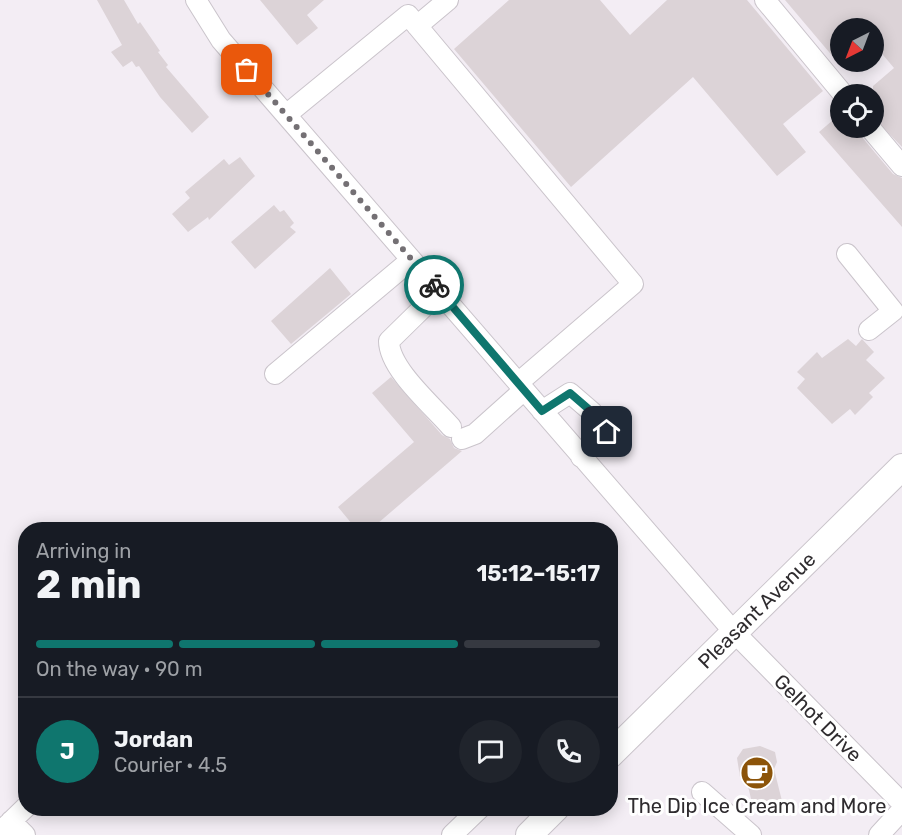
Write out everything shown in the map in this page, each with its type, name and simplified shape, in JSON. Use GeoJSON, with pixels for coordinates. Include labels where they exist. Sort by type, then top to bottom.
{"type":"FeatureCollection","features":[{"type":"Feature","properties":{"kind":"main road","name":"Pleasant Avenue"},"geometry":{"type":"LineString","coordinates":[[618,747],[902,467]]}},
{"type":"Feature","properties":{"kind":"main road"},"geometry":{"type":"LineString","coordinates":[[529,835],[548,816]]}},
{"type":"Feature","properties":{"kind":"street","name":"Gelhot Drive"},"geometry":{"type":"LineString","coordinates":[[196,0],[221,40],[734,632],[902,803]]}},
{"type":"Feature","properties":{"kind":"street"},"geometry":{"type":"LineString","coordinates":[[417,26],[448,0]]}},
{"type":"Feature","properties":{"kind":"street"},"geometry":{"type":"LineString","coordinates":[[765,0],[835,84]]}},
{"type":"Feature","properties":{"kind":"street"},"geometry":{"type":"LineString","coordinates":[[286,115],[408,15],[633,284],[521,387],[475,434],[456,433],[395,364],[389,351],[388,341],[440,292]]}},
{"type":"Feature","properties":{"kind":"street"},"geometry":{"type":"LineString","coordinates":[[878,138],[902,166]]}},
{"type":"Feature","properties":{"kind":"street"},"geometry":{"type":"LineString","coordinates":[[847,254],[897,316],[869,330]]}},
{"type":"Feature","properties":{"kind":"street"},"geometry":{"type":"LineString","coordinates":[[275,374],[411,260]]}},
{"type":"Feature","properties":{"kind":"street"},"geometry":{"type":"LineString","coordinates":[[542,411],[570,393],[592,412],[607,432],[581,457]]}},
{"type":"Feature","properties":{"kind":"street"},"geometry":{"type":"LineString","coordinates":[[702,792],[751,835]]}},
{"type":"Feature","properties":{"kind":"street"},"geometry":{"type":"LineString","coordinates":[[879,835],[902,810]]}},
{"type":"Feature","properties":{"kind":"street"},"geometry":{"type":"LineString","coordinates":[[18,815],[6,826],[25,835]]}},
{"type":"Feature","properties":{"kind":"street"},"geometry":{"type":"LineString","coordinates":[[452,835],[472,816]]}},
{"type":"Feature","properties":{"kind":"building"},"geometry":{"type":"Polygon","coordinates":[[[97,0],[124,0],[138,24],[140,22],[160,51],[158,52],[168,65],[166,67],[209,117],[192,133],[160,97],[139,66],[136,67],[132,61],[123,67],[111,52],[122,45],[97,0]]]}},
{"type":"Feature","properties":{"kind":"building"},"geometry":{"type":"Polygon","coordinates":[[[260,0],[324,0],[307,15],[318,28],[297,45],[260,0]]]}},
{"type":"Feature","properties":{"kind":"building"},"geometry":{"type":"Polygon","coordinates":[[[509,0],[600,0],[630,35],[667,0],[747,0],[823,91],[783,124],[806,152],[777,176],[693,77],[571,187],[454,49],[509,0]]]}},
{"type":"Feature","properties":{"kind":"building"},"geometry":{"type":"Polygon","coordinates":[[[785,0],[902,0],[902,147],[884,128],[884,84],[875,84],[894,68],[884,56],[884,18],[830,18],[830,53],[785,0]]]}},
{"type":"Feature","properties":{"kind":"building"},"geometry":{"type":"Polygon","coordinates":[[[830,123],[830,138],[863,138],[893,174],[902,178],[902,227],[819,132],[830,123]]]}},
{"type":"Feature","properties":{"kind":"building"},"geometry":{"type":"Polygon","coordinates":[[[240,157],[255,176],[209,220],[208,217],[188,232],[172,214],[190,198],[185,192],[224,159],[229,165],[240,157]]]}},
{"type":"Feature","properties":{"kind":"building"},"geometry":{"type":"Polygon","coordinates":[[[274,205],[280,212],[284,210],[294,223],[290,227],[296,232],[255,269],[231,242],[274,205]]]}},
{"type":"Feature","properties":{"kind":"building"},"geometry":{"type":"Polygon","coordinates":[[[330,268],[351,294],[291,344],[271,321],[330,268]]]}},
{"type":"Feature","properties":{"kind":"building"},"geometry":{"type":"Polygon","coordinates":[[[848,339],[856,346],[862,339],[874,352],[866,360],[885,378],[869,393],[873,397],[855,415],[850,409],[832,424],[797,388],[805,379],[797,372],[817,352],[822,358],[848,339]]]}},
{"type":"Feature","properties":{"kind":"building"},"geometry":{"type":"Polygon","coordinates":[[[391,377],[442,435],[450,439],[454,448],[462,451],[379,522],[350,522],[338,507],[414,442],[372,393],[391,377]]]}},
{"type":"Feature","properties":{"kind":"building","name":"The Dip Ice Cream and More"},"geometry":{"type":"Polygon","coordinates":[[[760,746],[775,752],[777,762],[774,769],[782,801],[753,807],[746,778],[740,777],[737,758],[743,749],[760,746]]]}},
{"type":"Feature","properties":{"kind":"way so far"},"geometry":{"type":"LineString","coordinates":[[247,70],[434,285]]}},
{"type":"Feature","properties":{"kind":"place","name":"The Dip Ice Cream and More"},"geometry":{"type":"Point","coordinates":[757,773]}},
{"type":"Feature","properties":{"kind":"route"},"geometry":{"type":"LineString","coordinates":[[434,285],[542,411],[570,393],[592,412],[607,432]]}}]}
